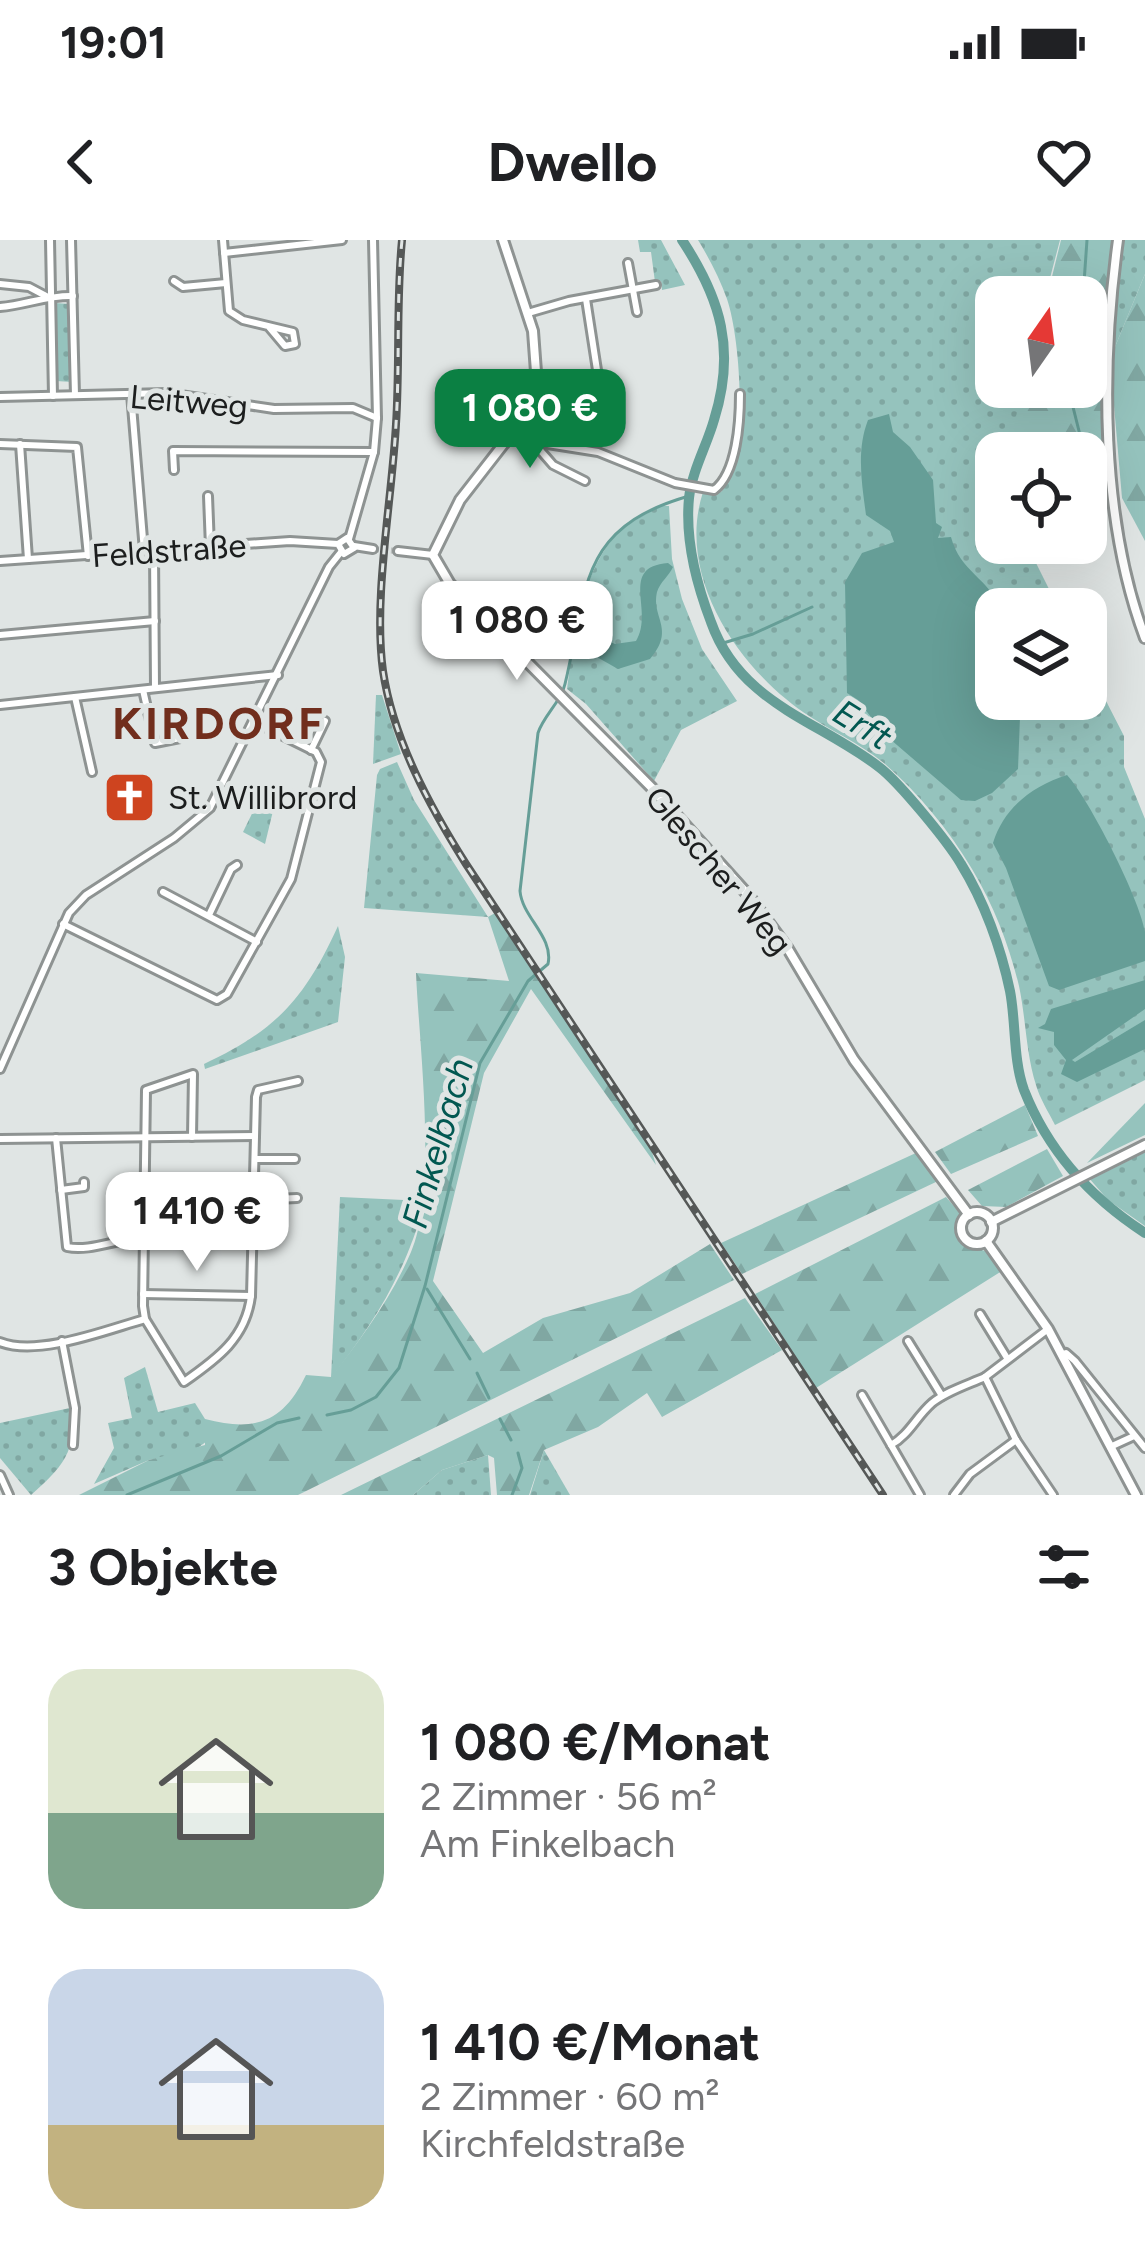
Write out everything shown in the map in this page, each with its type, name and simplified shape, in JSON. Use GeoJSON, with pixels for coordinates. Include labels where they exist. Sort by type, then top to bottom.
{"type":"FeatureCollection","features":[{"type":"Feature","properties":{"kind":"street"},"geometry":{"type":"LineString","coordinates":[[50,240],[53,396]]}},
{"type":"Feature","properties":{"kind":"street"},"geometry":{"type":"LineString","coordinates":[[71,240],[76,395]]}},
{"type":"Feature","properties":{"kind":"street"},"geometry":{"type":"LineString","coordinates":[[223,240],[228,307],[235,317],[269,327]]}},
{"type":"Feature","properties":{"kind":"street"},"geometry":{"type":"LineString","coordinates":[[224,253],[341,240]]}},
{"type":"Feature","properties":{"kind":"street"},"geometry":{"type":"LineString","coordinates":[[373,240],[377,418],[374,452],[351,542],[374,549]]}},
{"type":"Feature","properties":{"kind":"street"},"geometry":{"type":"LineString","coordinates":[[502,240],[536,350],[528,416],[532,425],[526,434],[553,465],[585,482]]}},
{"type":"Feature","properties":{"kind":"street"},"geometry":{"type":"LineString","coordinates":[[1118,240],[1107,359],[1114,501],[1145,638]]}},
{"type":"Feature","properties":{"kind":"street"},"geometry":{"type":"LineString","coordinates":[[628,263],[637,312]]}},
{"type":"Feature","properties":{"kind":"street"},"geometry":{"type":"LineString","coordinates":[[174,281],[183,287],[226,284]]}},
{"type":"Feature","properties":{"kind":"street"},"geometry":{"type":"LineString","coordinates":[[0,284],[29,287],[49,296],[73,296]]}},
{"type":"Feature","properties":{"kind":"street"},"geometry":{"type":"LineString","coordinates":[[528,314],[656,285]]}},
{"type":"Feature","properties":{"kind":"street"},"geometry":{"type":"LineString","coordinates":[[0,307],[49,296]]}},
{"type":"Feature","properties":{"kind":"street"},"geometry":{"type":"LineString","coordinates":[[451,404],[528,416],[603,410],[586,299]]}},
{"type":"Feature","properties":{"kind":"street"},"geometry":{"type":"LineString","coordinates":[[131,394],[144,552]]}},
{"type":"Feature","properties":{"kind":"street","name":"Leitweg"},"geometry":{"type":"LineString","coordinates":[[0,397],[184,394],[274,409],[353,408],[377,418]]}},
{"type":"Feature","properties":{"kind":"street"},"geometry":{"type":"LineString","coordinates":[[535,442],[598,452],[679,484],[714,490],[724,482],[740,422],[740,394]]}},
{"type":"Feature","properties":{"kind":"street"},"geometry":{"type":"LineString","coordinates":[[398,551],[433,555],[460,500],[528,416]]}},
{"type":"Feature","properties":{"kind":"street"},"geometry":{"type":"LineString","coordinates":[[0,444],[77,447],[88,556]]}},
{"type":"Feature","properties":{"kind":"street"},"geometry":{"type":"LineString","coordinates":[[20,444],[28,559]]}},
{"type":"Feature","properties":{"kind":"street"},"geometry":{"type":"LineString","coordinates":[[174,470],[173,451],[374,452]]}},
{"type":"Feature","properties":{"kind":"street"},"geometry":{"type":"LineString","coordinates":[[208,496],[210,547]]}},
{"type":"Feature","properties":{"kind":"street","name":"Feldstraße"},"geometry":{"type":"LineString","coordinates":[[0,561],[290,541],[339,548],[348,554],[351,542],[344,538],[339,548]]}},
{"type":"Feature","properties":{"kind":"street"},"geometry":{"type":"LineString","coordinates":[[0,1070],[63,924],[86,895],[174,838],[217,799],[339,548]]}},
{"type":"Feature","properties":{"kind":"street"},"geometry":{"type":"LineString","coordinates":[[154,551],[155,688]]}},
{"type":"Feature","properties":{"kind":"street","name":"Glescher Weg"},"geometry":{"type":"LineString","coordinates":[[433,555],[453,587],[566,700],[757,906],[854,1060],[969,1215]]}},
{"type":"Feature","properties":{"kind":"street"},"geometry":{"type":"LineString","coordinates":[[0,635],[155,621]]}},
{"type":"Feature","properties":{"kind":"street"},"geometry":{"type":"LineString","coordinates":[[0,705],[278,675]]}},
{"type":"Feature","properties":{"kind":"street"},"geometry":{"type":"LineString","coordinates":[[143,690],[155,743],[179,738]]}},
{"type":"Feature","properties":{"kind":"street"},"geometry":{"type":"LineString","coordinates":[[75,697],[92,772]]}},
{"type":"Feature","properties":{"kind":"street"},"geometry":{"type":"LineString","coordinates":[[311,750],[326,721]]}},
{"type":"Feature","properties":{"kind":"street"},"geometry":{"type":"LineString","coordinates":[[63,924],[218,1000],[227,994],[291,879],[320,762],[311,750],[255,722]]}},
{"type":"Feature","properties":{"kind":"street"},"geometry":{"type":"LineString","coordinates":[[209,915],[237,866]]}},
{"type":"Feature","properties":{"kind":"street"},"geometry":{"type":"LineString","coordinates":[[163,892],[257,942]]}},
{"type":"Feature","properties":{"kind":"street"},"geometry":{"type":"LineString","coordinates":[[192,1137],[193,1074],[146,1090],[145,1319],[184,1382],[233,1343],[244,1322],[250,1296],[258,1090],[298,1081]]}},
{"type":"Feature","properties":{"kind":"street"},"geometry":{"type":"LineString","coordinates":[[0,1138],[255,1136]]}},
{"type":"Feature","properties":{"kind":"street"},"geometry":{"type":"LineString","coordinates":[[56,1138],[67,1246],[76,1249],[144,1238]]}},
{"type":"Feature","properties":{"kind":"street"},"geometry":{"type":"LineString","coordinates":[[992,1222],[1145,1145]]}},
{"type":"Feature","properties":{"kind":"street"},"geometry":{"type":"LineString","coordinates":[[255,1159],[295,1159]]}},
{"type":"Feature","properties":{"kind":"street"},"geometry":{"type":"LineString","coordinates":[[61,1190],[84,1187]]}},
{"type":"Feature","properties":{"kind":"street"},"geometry":{"type":"LineString","coordinates":[[254,1200],[296,1198]]}},
{"type":"Feature","properties":{"kind":"street"},"geometry":{"type":"LineString","coordinates":[[980,1213],[992,1222],[993,1232],[986,1241],[973,1243],[964,1237],[962,1226],[969,1215],[980,1213]]}},
{"type":"Feature","properties":{"kind":"street"},"geometry":{"type":"LineString","coordinates":[[986,1241],[1048,1329],[1136,1495]]}},
{"type":"Feature","properties":{"kind":"street"},"geometry":{"type":"LineString","coordinates":[[143,1294],[250,1296]]}},
{"type":"Feature","properties":{"kind":"street"},"geometry":{"type":"LineString","coordinates":[[980,1314],[1007,1358]]}},
{"type":"Feature","properties":{"kind":"street"},"geometry":{"type":"LineString","coordinates":[[0,1342],[17,1346],[62,1341],[145,1319]]}},
{"type":"Feature","properties":{"kind":"street"},"geometry":{"type":"LineString","coordinates":[[890,1445],[903,1438],[928,1406],[985,1377],[1048,1329]]}},
{"type":"Feature","properties":{"kind":"street"},"geometry":{"type":"LineString","coordinates":[[62,1341],[75,1408],[73,1445]]}},
{"type":"Feature","properties":{"kind":"street"},"geometry":{"type":"LineString","coordinates":[[908,1341],[942,1396]]}},
{"type":"Feature","properties":{"kind":"street"},"geometry":{"type":"LineString","coordinates":[[1062,1356],[1066,1353],[1075,1361],[1145,1448]]}},
{"type":"Feature","properties":{"kind":"street"},"geometry":{"type":"LineString","coordinates":[[985,1377],[1016,1440],[1054,1495]]}},
{"type":"Feature","properties":{"kind":"street"},"geometry":{"type":"LineString","coordinates":[[862,1395],[920,1495]]}},
{"type":"Feature","properties":{"kind":"street"},"geometry":{"type":"LineString","coordinates":[[1110,1447],[1135,1435]]}},
{"type":"Feature","properties":{"kind":"street"},"geometry":{"type":"LineString","coordinates":[[954,1495],[970,1474],[1016,1440]]}},
{"type":"Feature","properties":{"kind":"street"},"geometry":{"type":"LineString","coordinates":[[0,1475],[9,1495]]}},
{"type":"Feature","properties":{"kind":"green space"},"geometry":{"type":"Polygon","coordinates":[[[638,240],[661,240],[685,285],[662,290],[661,281],[655,282],[651,252],[640,252],[638,240]]]}},
{"type":"Feature","properties":{"kind":"green space"},"geometry":{"type":"Polygon","coordinates":[[[698,240],[1060,240],[1051,276],[975,276],[975,408],[1021,408],[1014,432],[975,432],[975,564],[1036,564],[1048,588],[975,588],[975,720],[1107,720],[1107,703],[1124,736],[1124,767],[1145,819],[1145,1080],[1055,1125],[1033,1073],[1019,986],[1006,941],[963,854],[922,800],[885,764],[798,708],[765,679],[713,606],[697,550],[697,521],[703,492],[721,492],[730,476],[740,398],[732,318],[698,240]]]}},
{"type":"Feature","properties":{"kind":"green space"},"geometry":{"type":"Polygon","coordinates":[[[1061,240],[1115,240],[1107,320],[1107,276],[1052,276],[1061,240]]]}},
{"type":"Feature","properties":{"kind":"green space"},"geometry":{"type":"Polygon","coordinates":[[[1123,240],[1145,240],[1145,274],[1110,359],[1123,240]]]}},
{"type":"Feature","properties":{"kind":"green space"},"geometry":{"type":"Polygon","coordinates":[[[1145,274],[1145,541],[1122,498],[1110,359],[1145,274]]]}},
{"type":"Feature","properties":{"kind":"green space"},"geometry":{"type":"Polygon","coordinates":[[[55,303],[69,304],[72,382],[56,381],[55,303]]]}},
{"type":"Feature","properties":{"kind":"green space"},"geometry":{"type":"Polygon","coordinates":[[[1107,400],[1112,449],[1107,449],[1107,432],[1012,432],[1018,408],[1107,408],[1107,400]]]}},
{"type":"Feature","properties":{"kind":"green space"},"geometry":{"type":"Polygon","coordinates":[[[661,506],[669,506],[672,559],[682,599],[702,649],[737,701],[681,730],[654,781],[567,689],[580,610],[593,571],[619,532],[661,506]]]}},
{"type":"Feature","properties":{"kind":"green space"},"geometry":{"type":"Polygon","coordinates":[[[376,695],[382,695],[401,754],[373,764],[376,695]]]}},
{"type":"Feature","properties":{"kind":"green space"},"geometry":{"type":"Polygon","coordinates":[[[397,762],[414,800],[488,917],[364,908],[377,775],[397,762]]]}},
{"type":"Feature","properties":{"kind":"green space"},"geometry":{"type":"Polygon","coordinates":[[[266,785],[278,790],[265,844],[243,832],[266,785]]]}},
{"type":"Feature","properties":{"kind":"green space"},"geometry":{"type":"Polygon","coordinates":[[[495,913],[651,1149],[656,1165],[531,989],[484,1073],[433,1281],[483,1353],[543,1318],[630,1293],[710,1244],[734,1280],[298,1495],[79,1495],[149,1460],[205,1445],[205,1419],[239,1424],[266,1420],[288,1404],[306,1375],[331,1377],[364,1333],[411,1252],[424,1192],[416,973],[509,981],[488,917],[495,913]]]}},
{"type":"Feature","properties":{"kind":"green space"},"geometry":{"type":"Polygon","coordinates":[[[338,926],[345,957],[338,1022],[205,1069],[204,1064],[251,1038],[286,1009],[313,973],[338,926]]]}},
{"type":"Feature","properties":{"kind":"green space"},"geometry":{"type":"Polygon","coordinates":[[[1145,1103],[1145,1135],[1087,1163],[1145,1103]]]}},
{"type":"Feature","properties":{"kind":"green space"},"geometry":{"type":"Polygon","coordinates":[[[1025,1105],[1038,1136],[951,1174],[935,1152],[1025,1105]]]}},
{"type":"Feature","properties":{"kind":"green space"},"geometry":{"type":"Polygon","coordinates":[[[1047,1149],[1063,1176],[1006,1207],[982,1206],[968,1190],[1047,1149]]]}},
{"type":"Feature","properties":{"kind":"green space"},"geometry":{"type":"Polygon","coordinates":[[[1145,1149],[1145,1226],[1108,1200],[1088,1177],[1145,1149]]]}},
{"type":"Feature","properties":{"kind":"green space"},"geometry":{"type":"Polygon","coordinates":[[[918,1152],[938,1181],[742,1274],[721,1243],[918,1152]]]}},
{"type":"Feature","properties":{"kind":"green space"},"geometry":{"type":"Polygon","coordinates":[[[340,1197],[425,1201],[388,1294],[331,1378],[340,1197]]]}},
{"type":"Feature","properties":{"kind":"green space"},"geometry":{"type":"Polygon","coordinates":[[[946,1197],[960,1213],[959,1239],[968,1247],[986,1251],[1005,1269],[816,1388],[755,1294],[946,1197]]]}},
{"type":"Feature","properties":{"kind":"green space"},"geometry":{"type":"Polygon","coordinates":[[[745,1298],[782,1350],[662,1417],[647,1393],[598,1427],[544,1450],[529,1495],[497,1495],[494,1458],[488,1455],[442,1470],[413,1495],[341,1495],[745,1298]]]}},
{"type":"Feature","properties":{"kind":"green space"},"geometry":{"type":"Polygon","coordinates":[[[145,1367],[158,1412],[195,1403],[205,1419],[207,1441],[195,1450],[149,1460],[94,1484],[114,1448],[108,1423],[132,1418],[124,1378],[145,1367]]]}},
{"type":"Feature","properties":{"kind":"green space"},"geometry":{"type":"Polygon","coordinates":[[[70,1408],[70,1447],[31,1495],[0,1458],[0,1423],[70,1408]]]}},
{"type":"Feature","properties":{"kind":"green space"},"geometry":{"type":"Polygon","coordinates":[[[544,1450],[570,1495],[530,1495],[544,1450]]]}},
{"type":"Feature","properties":{"kind":"green space"},"geometry":{"type":"Polygon","coordinates":[[[488,1455],[491,1495],[413,1495],[442,1470],[488,1455]]]}},
{"type":"Feature","properties":{"kind":"shaded area"},"geometry":{"type":"Polygon","coordinates":[[[889,414],[893,432],[933,480],[936,523],[942,527],[938,538],[951,537],[961,559],[987,588],[975,588],[975,720],[1020,720],[1018,769],[992,793],[975,801],[961,800],[883,733],[847,693],[845,582],[862,553],[894,542],[890,531],[866,515],[861,468],[868,420],[889,414]]]}},
{"type":"Feature","properties":{"kind":"shaded area"},"geometry":{"type":"Polygon","coordinates":[[[668,563],[673,567],[658,588],[656,601],[661,640],[650,659],[618,669],[581,648],[586,632],[615,644],[636,641],[641,629],[641,582],[653,566],[668,563]]]}},
{"type":"Feature","properties":{"kind":"shaded area"},"geometry":{"type":"Polygon","coordinates":[[[1067,775],[1100,827],[1134,897],[1145,932],[1145,961],[1059,990],[1049,986],[993,843],[1004,819],[1021,800],[1067,775]]]}},
{"type":"Feature","properties":{"kind":"shaded area"},"geometry":{"type":"Polygon","coordinates":[[[1145,980],[1145,1009],[1072,1060],[1145,1020],[1145,1049],[1077,1082],[1061,1074],[1066,1060],[1054,1045],[1054,1032],[1038,1028],[1051,1009],[1145,980]]]}},
{"type":"Feature","properties":{"kind":"waterway","name":"Erft"},"geometry":{"type":"LineString","coordinates":[[682,240],[707,283],[724,348],[721,395],[693,478],[688,514],[701,592],[724,650],[761,692],[879,767],[955,854],[984,909],[1002,958],[1020,1078],[1034,1112],[1073,1171],[1145,1233]]}},
{"type":"Feature","properties":{"kind":"waterway"},"geometry":{"type":"LineString","coordinates":[[1084,276],[1087,240]]}},
{"type":"Feature","properties":{"kind":"waterway"},"geometry":{"type":"LineString","coordinates":[[1073,408],[1079,432]]}},
{"type":"Feature","properties":{"kind":"waterway","name":"Finkelbach"},"geometry":{"type":"LineString","coordinates":[[327,1415],[376,1397],[399,1368],[425,1286],[480,1063],[528,981],[548,964],[546,945],[520,891],[538,733],[563,691],[594,566],[626,526],[652,509],[689,496]]}},
{"type":"Feature","properties":{"kind":"waterway"},"geometry":{"type":"LineString","coordinates":[[720,644],[812,607]]}},
{"type":"Feature","properties":{"kind":"waterway"},"geometry":{"type":"LineString","coordinates":[[427,1289],[470,1359]]}},
{"type":"Feature","properties":{"kind":"waterway"},"geometry":{"type":"LineString","coordinates":[[477,1373],[489,1398]]}},
{"type":"Feature","properties":{"kind":"waterway","name":"Finkelbach"},"geometry":{"type":"LineString","coordinates":[[127,1495],[221,1456],[277,1423],[299,1418]]}},
{"type":"Feature","properties":{"kind":"waterway"},"geometry":{"type":"LineString","coordinates":[[500,1419],[511,1440]]}},
{"type":"Feature","properties":{"kind":"waterway"},"geometry":{"type":"LineString","coordinates":[[512,1495],[522,1468],[518,1453]]}},
{"type":"Feature","properties":{"kind":"tunnel"},"geometry":{"type":"LineString","coordinates":[[373,549],[398,551]]}},
{"type":"Feature","properties":{"kind":"railway"},"geometry":{"type":"LineString","coordinates":[[402,240],[396,424],[380,612],[383,671],[404,747],[466,864],[883,1495]]}},
{"type":"Feature","properties":{"kind":"place","name":"St. Willibrord"},"geometry":{"type":"Point","coordinates":[129,797]}},
{"type":"Feature","properties":{"kind":"district","name":"KIRDORF"},"geometry":{"type":"Point","coordinates":[219,723]}}]}
